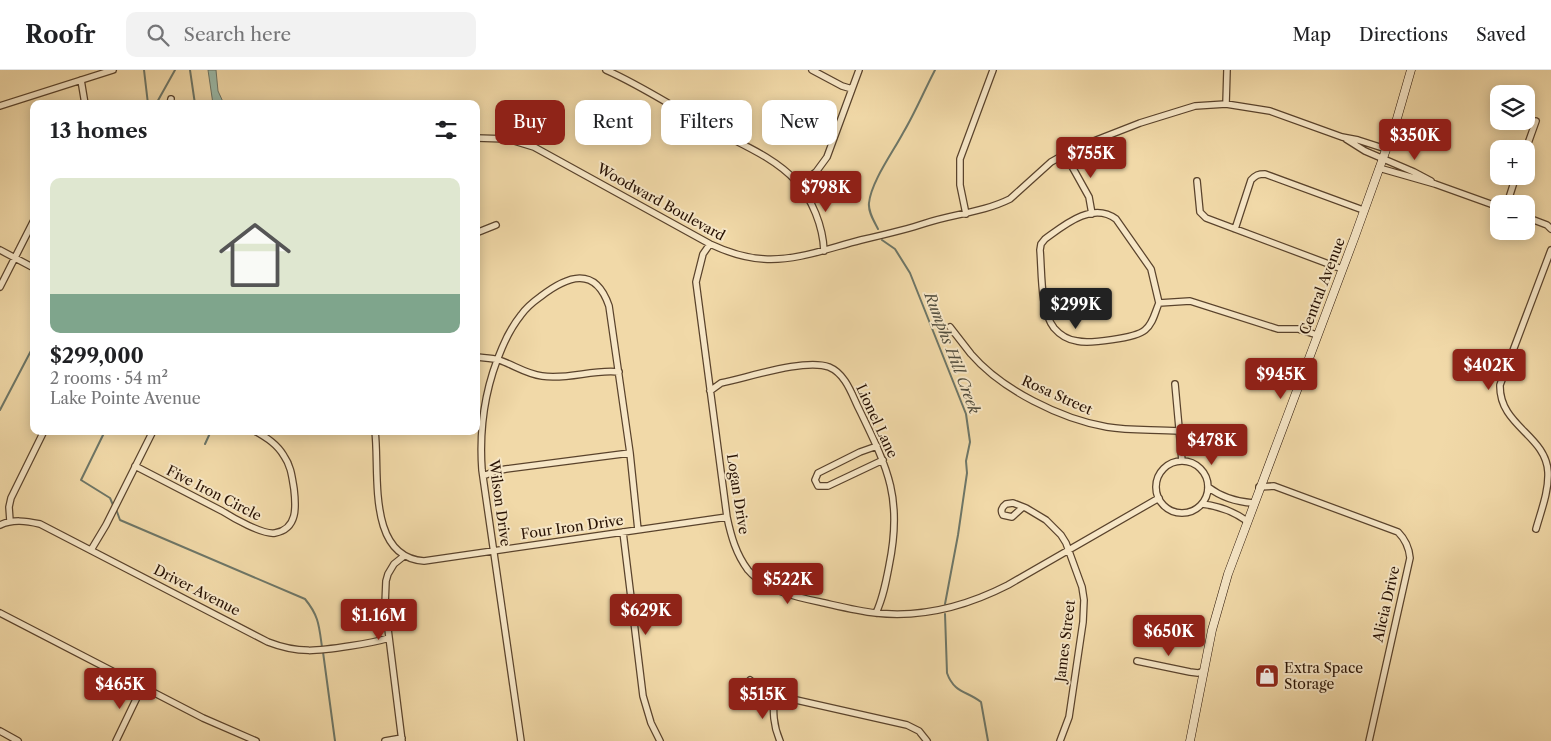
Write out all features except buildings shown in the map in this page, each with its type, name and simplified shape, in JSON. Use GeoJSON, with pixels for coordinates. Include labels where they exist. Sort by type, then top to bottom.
{"type":"FeatureCollection","features":[{"type":"Feature","properties":{"kind":"street"},"geometry":{"type":"LineString","coordinates":[[0,106],[113,70]]}},
{"type":"Feature","properties":{"kind":"street"},"geometry":{"type":"LineString","coordinates":[[606,70],[770,160],[782,169],[799,185],[812,206],[824,243],[824,251]]}},
{"type":"Feature","properties":{"kind":"street"},"geometry":{"type":"LineString","coordinates":[[812,70],[842,86],[852,89]]}},
{"type":"Feature","properties":{"kind":"street"},"geometry":{"type":"LineString","coordinates":[[799,185],[816,172],[827,157],[859,70]]}},
{"type":"Feature","properties":{"kind":"street"},"geometry":{"type":"LineString","coordinates":[[966,214],[960,185],[960,159],[993,70]]}},
{"type":"Feature","properties":{"kind":"street"},"geometry":{"type":"LineString","coordinates":[[1226,104],[1227,70]]}},
{"type":"Feature","properties":{"kind":"street","name":"Central Avenue"},"geometry":{"type":"LineString","coordinates":[[1190,741],[1212,630],[1223,588],[1253,503],[1383,158],[1411,70]]}},
{"type":"Feature","properties":{"kind":"street"},"geometry":{"type":"LineString","coordinates":[[81,80],[84,100]]}},
{"type":"Feature","properties":{"kind":"street","name":"Woodward Boulevard"},"geometry":{"type":"LineString","coordinates":[[480,138],[508,139],[534,147],[724,251],[764,260],[782,259],[824,251],[986,208],[1010,199],[1051,162],[1085,144],[1195,106],[1226,104],[1270,110],[1342,137],[1386,149]]}},
{"type":"Feature","properties":{"kind":"street"},"geometry":{"type":"LineString","coordinates":[[1529,140],[1536,121]]}},
{"type":"Feature","properties":{"kind":"street","name":"Woodward Boulevard"},"geometry":{"type":"LineString","coordinates":[[1342,137],[1365,151],[1424,177],[1435,184]]}},
{"type":"Feature","properties":{"kind":"street"},"geometry":{"type":"LineString","coordinates":[[1065,154],[1089,197],[1092,214]]}},
{"type":"Feature","properties":{"kind":"street"},"geometry":{"type":"LineString","coordinates":[[1379,168],[1435,184],[1490,204]]}},
{"type":"Feature","properties":{"kind":"street"},"geometry":{"type":"LineString","coordinates":[[1235,229],[1252,180],[1256,175],[1260,174],[1265,174],[1363,210]]}},
{"type":"Feature","properties":{"kind":"street"},"geometry":{"type":"LineString","coordinates":[[1197,182],[1200,212],[1202,215],[1342,269]]}},
{"type":"Feature","properties":{"kind":"street"},"geometry":{"type":"LineString","coordinates":[[1085,214],[1110,215],[1116,219],[1151,269],[1159,303],[1149,326],[1144,332],[1128,337],[1077,341],[1061,335],[1054,328],[1045,308],[1041,244],[1044,239],[1072,219],[1085,214]]}},
{"type":"Feature","properties":{"kind":"street"},"geometry":{"type":"LineString","coordinates":[[1535,221],[1551,229]]}},
{"type":"Feature","properties":{"kind":"street"},"geometry":{"type":"LineString","coordinates":[[480,231],[496,225]]}},
{"type":"Feature","properties":{"kind":"street"},"geometry":{"type":"LineString","coordinates":[[0,287],[30,228]]}},
{"type":"Feature","properties":{"kind":"street","name":"Logan Drive"},"geometry":{"type":"LineString","coordinates":[[710,244],[700,262],[696,282],[727,517],[732,541],[739,556],[753,575],[766,584],[796,597],[876,613],[927,612],[969,603],[986,597],[1008,585],[1159,498]]}},
{"type":"Feature","properties":{"kind":"street"},"geometry":{"type":"LineString","coordinates":[[0,250],[30,266]]}},
{"type":"Feature","properties":{"kind":"street"},"geometry":{"type":"LineString","coordinates":[[1536,529],[1547,485],[1548,470],[1540,450],[1506,411],[1500,399],[1500,386],[1551,250]]}},
{"type":"Feature","properties":{"kind":"street","name":"Wilson Drive"},"geometry":{"type":"LineString","coordinates":[[521,741],[483,476],[481,454],[482,420],[487,395],[498,360],[512,327],[532,303],[567,279],[585,279],[600,289],[607,300],[630,453],[638,530]]}},
{"type":"Feature","properties":{"kind":"street"},"geometry":{"type":"LineString","coordinates":[[1159,303],[1190,301],[1278,329],[1298,329],[1317,335]]}},
{"type":"Feature","properties":{"kind":"street","name":"Rosa Street"},"geometry":{"type":"LineString","coordinates":[[950,327],[971,354],[994,375],[1013,390],[1055,410],[1104,426],[1179,431]]}},
{"type":"Feature","properties":{"kind":"street"},"geometry":{"type":"LineString","coordinates":[[480,358],[498,360],[518,370],[541,376],[567,377],[603,371],[619,372]]}},
{"type":"Feature","properties":{"kind":"street","name":"Lionel Lane"},"geometry":{"type":"LineString","coordinates":[[710,391],[717,384],[800,366],[813,365],[831,368],[840,375],[848,386],[877,446],[891,486],[894,537],[884,590],[876,613]]}},
{"type":"Feature","properties":{"kind":"street"},"geometry":{"type":"LineString","coordinates":[[1175,384],[1182,461]]}},
{"type":"Feature","properties":{"kind":"street"},"geometry":{"type":"LineString","coordinates":[[10,521],[9,506],[11,498],[42,435]]}},
{"type":"Feature","properties":{"kind":"street"},"geometry":{"type":"LineString","coordinates":[[91,550],[151,435]]}},
{"type":"Feature","properties":{"kind":"street","name":"Five Iron Circle"},"geometry":{"type":"LineString","coordinates":[[136,466],[230,516],[264,532],[276,533],[287,527],[294,519],[296,507],[293,481],[290,466],[282,453],[271,440],[262,435]]}},
{"type":"Feature","properties":{"kind":"street"},"geometry":{"type":"LineString","coordinates":[[375,435],[379,512],[389,541],[404,556],[394,564],[386,581],[384,605],[402,739],[385,741]]}},
{"type":"Feature","properties":{"kind":"street"},"geometry":{"type":"LineString","coordinates":[[877,446],[860,452],[818,474],[815,480],[818,486],[828,486],[883,460]]}},
{"type":"Feature","properties":{"kind":"street"},"geometry":{"type":"LineString","coordinates":[[483,476],[496,470],[630,453]]}},
{"type":"Feature","properties":{"kind":"street"},"geometry":{"type":"LineString","coordinates":[[1182,461],[1188,461],[1199,466],[1206,476],[1208,487],[1202,504],[1191,511],[1178,512],[1166,507],[1159,498],[1156,488],[1159,475],[1169,464],[1182,461]]}},
{"type":"Feature","properties":{"kind":"street","name":"Alicia Drive"},"geometry":{"type":"LineString","coordinates":[[1259,487],[1274,486],[1398,532],[1408,546],[1410,558],[1369,741]]}},
{"type":"Feature","properties":{"kind":"street"},"geometry":{"type":"LineString","coordinates":[[1208,487],[1215,492],[1242,503],[1253,503]]}},
{"type":"Feature","properties":{"kind":"street"},"geometry":{"type":"LineString","coordinates":[[1202,504],[1213,505],[1230,511],[1247,521]]}},
{"type":"Feature","properties":{"kind":"street","name":"James Street"},"geometry":{"type":"LineString","coordinates":[[1023,507],[1046,520],[1061,535],[1082,587],[1084,614],[1069,717],[1060,741]]}},
{"type":"Feature","properties":{"kind":"street","name":"Four Iron Drive"},"geometry":{"type":"LineString","coordinates":[[404,556],[412,560],[424,561],[727,517]]}},
{"type":"Feature","properties":{"kind":"street","name":"Driver Avenue"},"geometry":{"type":"LineString","coordinates":[[0,525],[10,521],[40,524],[268,642],[284,648],[317,652],[373,643],[389,638]]}},
{"type":"Feature","properties":{"kind":"street"},"geometry":{"type":"LineString","coordinates":[[623,532],[643,696],[651,723],[660,741]]}},
{"type":"Feature","properties":{"kind":"street"},"geometry":{"type":"LineString","coordinates":[[0,613],[231,732],[256,741]]}},
{"type":"Feature","properties":{"kind":"street"},"geometry":{"type":"LineString","coordinates":[[1137,661],[1190,672],[1198,673],[1204,670]]}},
{"type":"Feature","properties":{"kind":"street"},"geometry":{"type":"LineString","coordinates":[[750,680],[757,688],[774,695],[907,725],[919,731],[927,741]]}},
{"type":"Feature","properties":{"kind":"street"},"geometry":{"type":"LineString","coordinates":[[116,741],[142,687]]}},
{"type":"Feature","properties":{"kind":"street"},"geometry":{"type":"LineString","coordinates":[[774,695],[774,726],[780,741]]}},
{"type":"Feature","properties":{"kind":"street"},"geometry":{"type":"LineString","coordinates":[[0,730],[18,741]]}},
{"type":"Feature","properties":{"kind":"shaded area"},"geometry":{"type":"Polygon","coordinates":[[[208,70],[216,70],[218,91],[222,100],[212,100],[208,70]]]}},
{"type":"Feature","properties":{"kind":"waterway"},"geometry":{"type":"LineString","coordinates":[[144,70],[148,100]]}},
{"type":"Feature","properties":{"kind":"waterway"},"geometry":{"type":"LineString","coordinates":[[158,100],[175,70]]}},
{"type":"Feature","properties":{"kind":"waterway"},"geometry":{"type":"LineString","coordinates":[[190,70],[194,100]]}},
{"type":"Feature","properties":{"kind":"waterway","name":"Rumphs Hill Creek"},"geometry":{"type":"LineString","coordinates":[[878,229],[869,210],[874,186],[912,118],[935,70]]}},
{"type":"Feature","properties":{"kind":"waterway","name":"Rumphs Hill Creek"},"geometry":{"type":"LineString","coordinates":[[882,240],[895,249],[910,273],[966,414],[970,442],[966,461],[967,473],[945,604]]}},
{"type":"Feature","properties":{"kind":"waterway"},"geometry":{"type":"LineString","coordinates":[[0,410],[30,353]]}},
{"type":"Feature","properties":{"kind":"waterway"},"geometry":{"type":"LineString","coordinates":[[103,435],[81,480],[110,498],[113,505]]}},
{"type":"Feature","properties":{"kind":"waterway"},"geometry":{"type":"LineString","coordinates":[[205,444],[209,435]]}},
{"type":"Feature","properties":{"kind":"waterway"},"geometry":{"type":"LineString","coordinates":[[116,509],[120,520],[305,599],[316,616],[322,647]]}},
{"type":"Feature","properties":{"kind":"waterway","name":"Rumphs Hill Creek"},"geometry":{"type":"LineString","coordinates":[[945,614],[947,673],[957,688],[981,702],[988,741]]}},
{"type":"Feature","properties":{"kind":"waterway"},"geometry":{"type":"LineString","coordinates":[[323,652],[335,741]]}},
{"type":"Feature","properties":{"kind":"place","name":"Extra Space Storage"},"geometry":{"type":"Point","coordinates":[1267,676]}}]}
